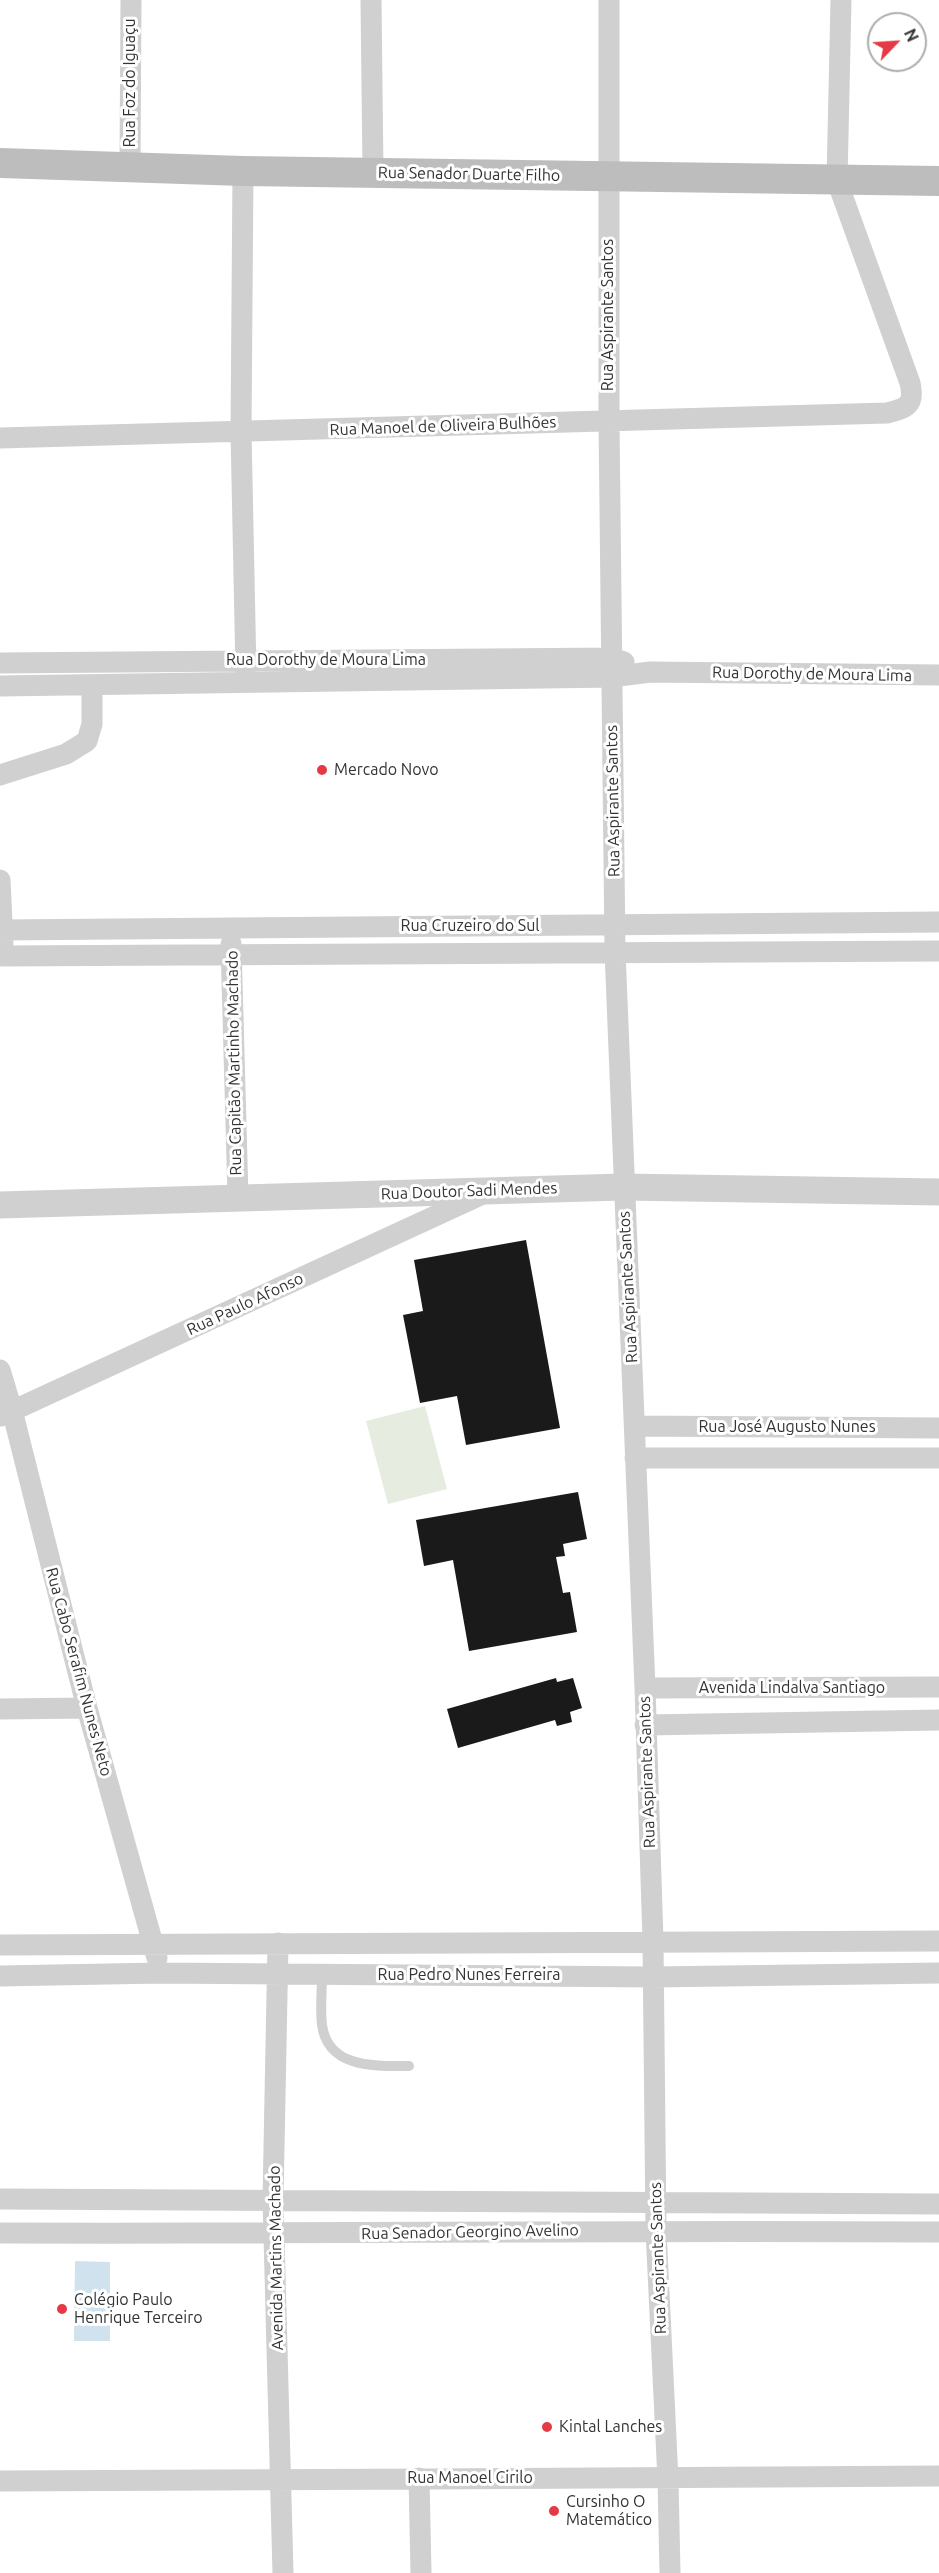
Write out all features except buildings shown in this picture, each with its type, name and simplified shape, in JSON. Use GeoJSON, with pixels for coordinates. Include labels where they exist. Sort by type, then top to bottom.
{"type":"FeatureCollection","features":[{"type":"Feature","properties":{"kind":"main road","name":"Rua Senador Duarte Filho"},"geometry":{"type":"LineString","coordinates":[[0,163],[243,171],[939,182]]}},
{"type":"Feature","properties":{"kind":"street","name":"Rua Foz do Iguaçu"},"geometry":{"type":"LineString","coordinates":[[130,166],[131,0]]}},
{"type":"Feature","properties":{"kind":"street"},"geometry":{"type":"LineString","coordinates":[[371,0],[373,172]]}},
{"type":"Feature","properties":{"kind":"street","name":"Rua Aspirante Santos"},"geometry":{"type":"LineString","coordinates":[[609,0],[609,421],[615,951],[645,1688],[653,1941],[656,2230],[670,2573]]}},
{"type":"Feature","properties":{"kind":"street"},"geometry":{"type":"LineString","coordinates":[[837,182],[841,0]]}},
{"type":"Feature","properties":{"kind":"street"},"geometry":{"type":"LineString","coordinates":[[243,171],[241,431],[246,683]]}},
{"type":"Feature","properties":{"kind":"street","name":"Rua Manoel de Oliveira Bulhões"},"geometry":{"type":"LineString","coordinates":[[0,438],[887,413],[901,410],[909,404],[913,396],[837,182]]}},
{"type":"Feature","properties":{"kind":"street","name":"Rua Dorothy de Moura Lima"},"geometry":{"type":"LineString","coordinates":[[0,663],[246,660],[612,668],[650,672],[939,675]]}},
{"type":"Feature","properties":{"kind":"street","name":"Rua Dorothy de Moura Lima"},"geometry":{"type":"LineString","coordinates":[[0,686],[246,683],[612,668]]}},
{"type":"Feature","properties":{"kind":"street"},"geometry":{"type":"LineString","coordinates":[[0,775],[66,754],[87,741],[92,724],[92,685]]}},
{"type":"Feature","properties":{"kind":"street"},"geometry":{"type":"LineString","coordinates":[[0,880],[2,956]]}},
{"type":"Feature","properties":{"kind":"street"},"geometry":{"type":"LineString","coordinates":[[905,922],[906,951]]}},
{"type":"Feature","properties":{"kind":"street","name":"Rua Cruzeiro do Sul"},"geometry":{"type":"LineString","coordinates":[[1,930],[939,922]]}},
{"type":"Feature","properties":{"kind":"street"},"geometry":{"type":"LineString","coordinates":[[707,924],[708,952]]}},
{"type":"Feature","properties":{"kind":"street","name":"Rua Capitão Martinho Machado"},"geometry":{"type":"LineString","coordinates":[[231,928],[238,1197]]}},
{"type":"Feature","properties":{"kind":"street","name":"Rua Cruzeiro do Sul"},"geometry":{"type":"LineString","coordinates":[[2,956],[939,951]]}},
{"type":"Feature","properties":{"kind":"street","name":"Rua Doutor Sadi Mendes"},"geometry":{"type":"LineString","coordinates":[[0,1205],[623,1187],[939,1192]]}},
{"type":"Feature","properties":{"kind":"street","name":"Rua Paulo Afonso"},"geometry":{"type":"LineString","coordinates":[[6,1413],[489,1191]]}},
{"type":"Feature","properties":{"kind":"street","name":"Rua Cabo Serafim Nunes Neto"},"geometry":{"type":"LineString","coordinates":[[0,1370],[6,1413],[161,1973]]}},
{"type":"Feature","properties":{"kind":"street","name":"Rua José Augusto Nunes"},"geometry":{"type":"LineString","coordinates":[[635,1426],[939,1428]]}},
{"type":"Feature","properties":{"kind":"street","name":"Rua José Augusto Nunes"},"geometry":{"type":"LineString","coordinates":[[635,1458],[939,1458]]}},
{"type":"Feature","properties":{"kind":"street","name":"Avenida Lindalva Santiago"},"geometry":{"type":"LineString","coordinates":[[645,1688],[939,1687]]}},
{"type":"Feature","properties":{"kind":"street"},"geometry":{"type":"LineString","coordinates":[[0,1709],[87,1708]]}},
{"type":"Feature","properties":{"kind":"street","name":"Avenida Lindalva Santiago"},"geometry":{"type":"LineString","coordinates":[[645,1725],[939,1720]]}},
{"type":"Feature","properties":{"kind":"street","name":"Rua Pedro Nunes Ferreira"},"geometry":{"type":"LineString","coordinates":[[0,1945],[939,1941]]}},
{"type":"Feature","properties":{"kind":"street","name":"Avenida Martins Machado"},"geometry":{"type":"LineString","coordinates":[[278,1943],[273,2199],[283,2573]]}},
{"type":"Feature","properties":{"kind":"street","name":"Rua Pedro Nunes Ferreira"},"geometry":{"type":"LineString","coordinates":[[0,1976],[161,1973],[653,1977],[939,1973]]}},
{"type":"Feature","properties":{"kind":"street","name":"Rua Senador Georgino Avelino"},"geometry":{"type":"LineString","coordinates":[[0,2199],[939,2204]]}},
{"type":"Feature","properties":{"kind":"street","name":"Rua Senador Georgino Avelino"},"geometry":{"type":"LineString","coordinates":[[0,2233],[274,2234],[656,2230],[939,2232]]}},
{"type":"Feature","properties":{"kind":"street","name":"Rua Manoel Cirilo"},"geometry":{"type":"LineString","coordinates":[[0,2481],[282,2478],[668,2480],[939,2476]]}},
{"type":"Feature","properties":{"kind":"street"},"geometry":{"type":"LineString","coordinates":[[419,2478],[421,2573]]}},
{"type":"Feature","properties":{"kind":"lane"},"geometry":{"type":"LineString","coordinates":[[322,1974],[322,2026],[326,2039],[334,2050],[357,2064],[409,2066]]}},
{"type":"Feature","properties":{"kind":"shaded area"},"geometry":{"type":"Polygon","coordinates":[[[425,1406],[447,1489],[388,1504],[366,1421],[425,1406]]]}},
{"type":"Feature","properties":{"kind":"water"},"geometry":{"type":"Polygon","coordinates":[[[75,2261],[110,2262],[110,2341],[74,2341],[75,2261]]]}},
{"type":"Feature","properties":{"kind":"place","name":"Mercado Novo"},"geometry":{"type":"Point","coordinates":[322,770]}},
{"type":"Feature","properties":{"kind":"place","name":"Colégio Paulo Henrique Terceiro"},"geometry":{"type":"Point","coordinates":[62,2309]}},
{"type":"Feature","properties":{"kind":"place","name":"Kintal Lanches"},"geometry":{"type":"Point","coordinates":[547,2427]}},
{"type":"Feature","properties":{"kind":"place","name":"Cursinho O Matemático"},"geometry":{"type":"Point","coordinates":[554,2511]}}]}
